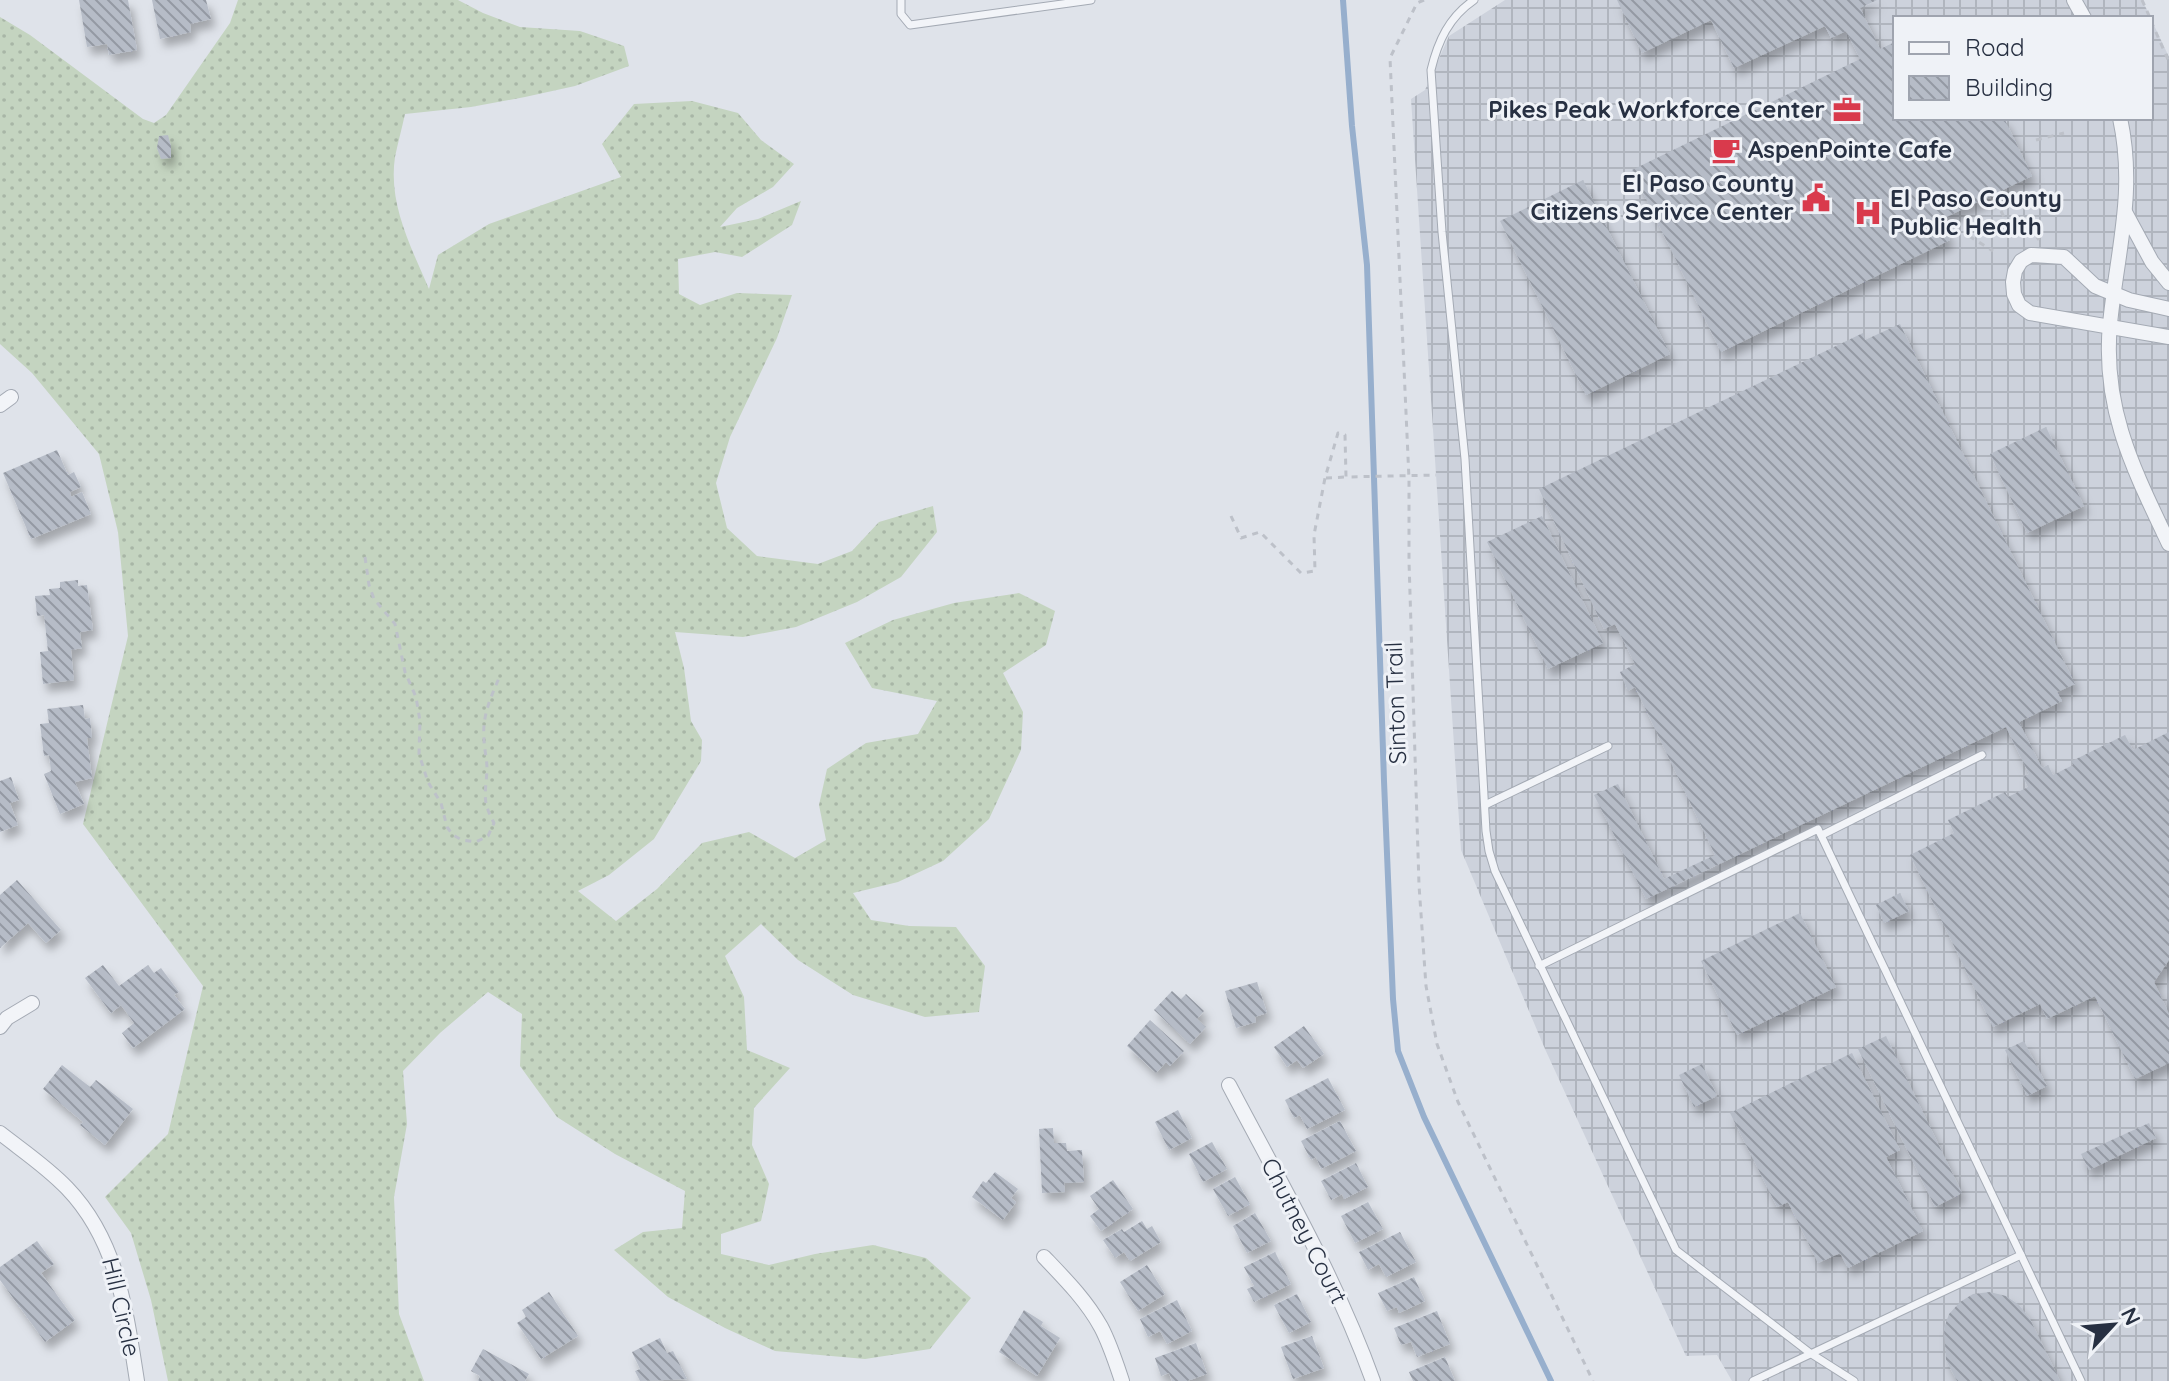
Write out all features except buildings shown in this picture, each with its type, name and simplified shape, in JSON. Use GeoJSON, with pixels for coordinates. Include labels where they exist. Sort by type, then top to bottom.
{"type":"FeatureCollection","features":[{"type":"Feature","properties":{"kind":"street"},"geometry":{"type":"LineString","coordinates":[[2120,120],[2127,160],[2125,212],[2110,325],[2111,384],[2122,437],[2140,484],[2169,544]]}},
{"type":"Feature","properties":{"kind":"street"},"geometry":{"type":"LineString","coordinates":[[2125,212],[2152,262],[2169,283]]}},
{"type":"Feature","properties":{"kind":"street"},"geometry":{"type":"LineString","coordinates":[[2169,309],[2129,300],[2095,286],[2064,257],[2031,255],[2021,261],[2015,271],[2014,294],[2019,305],[2030,313],[2169,337]]}},
{"type":"Feature","properties":{"kind":"street"},"geometry":{"type":"LineString","coordinates":[[0,1027],[7,1018],[32,1003]]}},
{"type":"Feature","properties":{"kind":"street","name":"Chutney Court"},"geometry":{"type":"LineString","coordinates":[[1229,1085],[1327,1271],[1373,1381]]}},
{"type":"Feature","properties":{"kind":"street","name":"Hill Circle"},"geometry":{"type":"LineString","coordinates":[[0,1133],[69,1190],[98,1230],[116,1269],[137,1381]]}},
{"type":"Feature","properties":{"kind":"street"},"geometry":{"type":"LineString","coordinates":[[1044,1257],[1088,1307],[1110,1348],[1122,1381]]}},
{"type":"Feature","properties":{"kind":"lane"},"geometry":{"type":"LineString","coordinates":[[901,0],[901,14],[910,25],[1091,0]]}},
{"type":"Feature","properties":{"kind":"lane"},"geometry":{"type":"LineString","coordinates":[[1474,0],[1456,15],[1445,30],[1431,70],[1442,232],[1465,459],[1489,851],[1495,871],[1539,966],[1676,1250],[1810,1353],[1854,1381]]}},
{"type":"Feature","properties":{"kind":"lane"},"geometry":{"type":"LineString","coordinates":[[1485,805],[1608,746]]}},
{"type":"Feature","properties":{"kind":"lane"},"geometry":{"type":"LineString","coordinates":[[1822,835],[1982,755]]}},
{"type":"Feature","properties":{"kind":"lane"},"geometry":{"type":"LineString","coordinates":[[1539,966],[1818,829],[2081,1381]]}},
{"type":"Feature","properties":{"kind":"lane"},"geometry":{"type":"LineString","coordinates":[[1753,1381],[2021,1255]]}},
{"type":"Feature","properties":{"kind":"path","name":"Sinton Trail"},"geometry":{"type":"LineString","coordinates":[[1424,0],[1417,3],[1390,58],[1409,475],[1419,885],[1426,986],[1437,1044],[1458,1102],[1593,1381]]}},
{"type":"Feature","properties":{"kind":"path"},"geometry":{"type":"LineString","coordinates":[[2153,27],[2169,62]]}},
{"type":"Feature","properties":{"kind":"path"},"geometry":{"type":"LineString","coordinates":[[2036,140],[2064,133]]}},
{"type":"Feature","properties":{"kind":"path"},"geometry":{"type":"LineString","coordinates":[[2001,211],[2013,235]]}},
{"type":"Feature","properties":{"kind":"path"},"geometry":{"type":"LineString","coordinates":[[2030,227],[2039,241]]}},
{"type":"Feature","properties":{"kind":"path"},"geometry":{"type":"LineString","coordinates":[[1969,236],[1993,251]]}},
{"type":"Feature","properties":{"kind":"path"},"geometry":{"type":"LineString","coordinates":[[1231,516],[1241,538],[1260,532],[1301,573],[1315,571],[1314,535],[1338,433],[1345,435],[1346,477]]}},
{"type":"Feature","properties":{"kind":"path"},"geometry":{"type":"LineString","coordinates":[[1325,478],[1436,475]]}},
{"type":"Feature","properties":{"kind":"path"},"geometry":{"type":"LineString","coordinates":[[365,557],[374,599],[395,624],[405,672],[416,697],[420,721],[419,754],[428,782],[441,803],[447,827],[462,840],[476,842],[488,836],[494,823],[484,796],[487,768],[483,735],[486,710],[499,678]]}},
{"type":"Feature","properties":{"kind":"shaded area"},"geometry":{"type":"Polygon","coordinates":[[[1505,0],[2142,0],[2150,16],[1893,16],[1893,120],[2153,120],[2153,23],[2169,57],[2169,1381],[1732,1381],[1717,1355],[1686,1356],[1545,1049],[1461,850],[1411,99],[1425,90],[1449,36],[1505,0]]]}},
{"type":"Feature","properties":{"kind":"green space"},"geometry":{"type":"Polygon","coordinates":[[[238,0],[458,0],[520,27],[580,31],[624,46],[629,66],[575,86],[471,107],[405,114],[395,157],[395,192],[408,241],[429,289],[438,255],[489,224],[621,177],[602,144],[634,104],[692,101],[738,113],[761,140],[794,164],[773,187],[737,208],[720,227],[758,219],[801,201],[792,225],[742,257],[715,252],[678,259],[679,294],[700,305],[737,293],[792,295],[777,338],[730,437],[716,483],[727,528],[757,556],[818,564],[852,551],[879,522],[933,506],[937,532],[901,577],[857,602],[796,627],[743,637],[675,632],[684,668],[691,721],[702,740],[701,761],[654,839],[609,875],[578,891],[616,921],[657,889],[702,843],[749,832],[795,858],[826,840],[819,805],[827,769],[866,743],[918,734],[937,701],[872,688],[845,643],[893,620],[954,603],[1019,593],[1055,611],[1046,645],[1003,673],[1023,712],[1021,750],[989,819],[943,861],[898,882],[853,893],[871,920],[909,926],[956,927],[985,966],[979,1012],[925,1017],[853,995],[798,960],[761,924],[725,956],[744,997],[747,1050],[790,1068],[754,1108],[752,1145],[769,1184],[761,1221],[721,1234],[721,1254],[769,1265],[873,1245],[926,1258],[971,1298],[930,1349],[865,1359],[775,1351],[668,1297],[614,1250],[643,1232],[682,1228],[685,1191],[615,1154],[557,1117],[520,1066],[522,1014],[488,992],[440,1033],[403,1071],[407,1124],[394,1197],[399,1314],[424,1381],[168,1381],[151,1300],[131,1233],[105,1197],[168,1134],[203,986],[83,824],[128,636],[118,532],[99,454],[32,373],[0,344],[0,17],[30,35],[143,119],[154,123],[166,115],[230,23],[238,0]]]}},
{"type":"Feature","properties":{"kind":"waterway"},"geometry":{"type":"LineString","coordinates":[[1343,0],[1352,126],[1367,265],[1384,781],[1398,1051],[1424,1117],[1551,1381]]}},
{"type":"Feature","properties":{"kind":"place","name":"Pikes Peak Workforce Center"},"geometry":{"type":"Point","coordinates":[1847,110]}},
{"type":"Feature","properties":{"kind":"place","name":"AspenPointe Cafe"},"geometry":{"type":"Point","coordinates":[1726,150]}},
{"type":"Feature","properties":{"kind":"place","name":"El Paso County Citizens Serivce Center"},"geometry":{"type":"Point","coordinates":[1816,198]}},
{"type":"Feature","properties":{"kind":"place","name":"El Paso County Public Health"},"geometry":{"type":"Point","coordinates":[1868,213]}}]}
